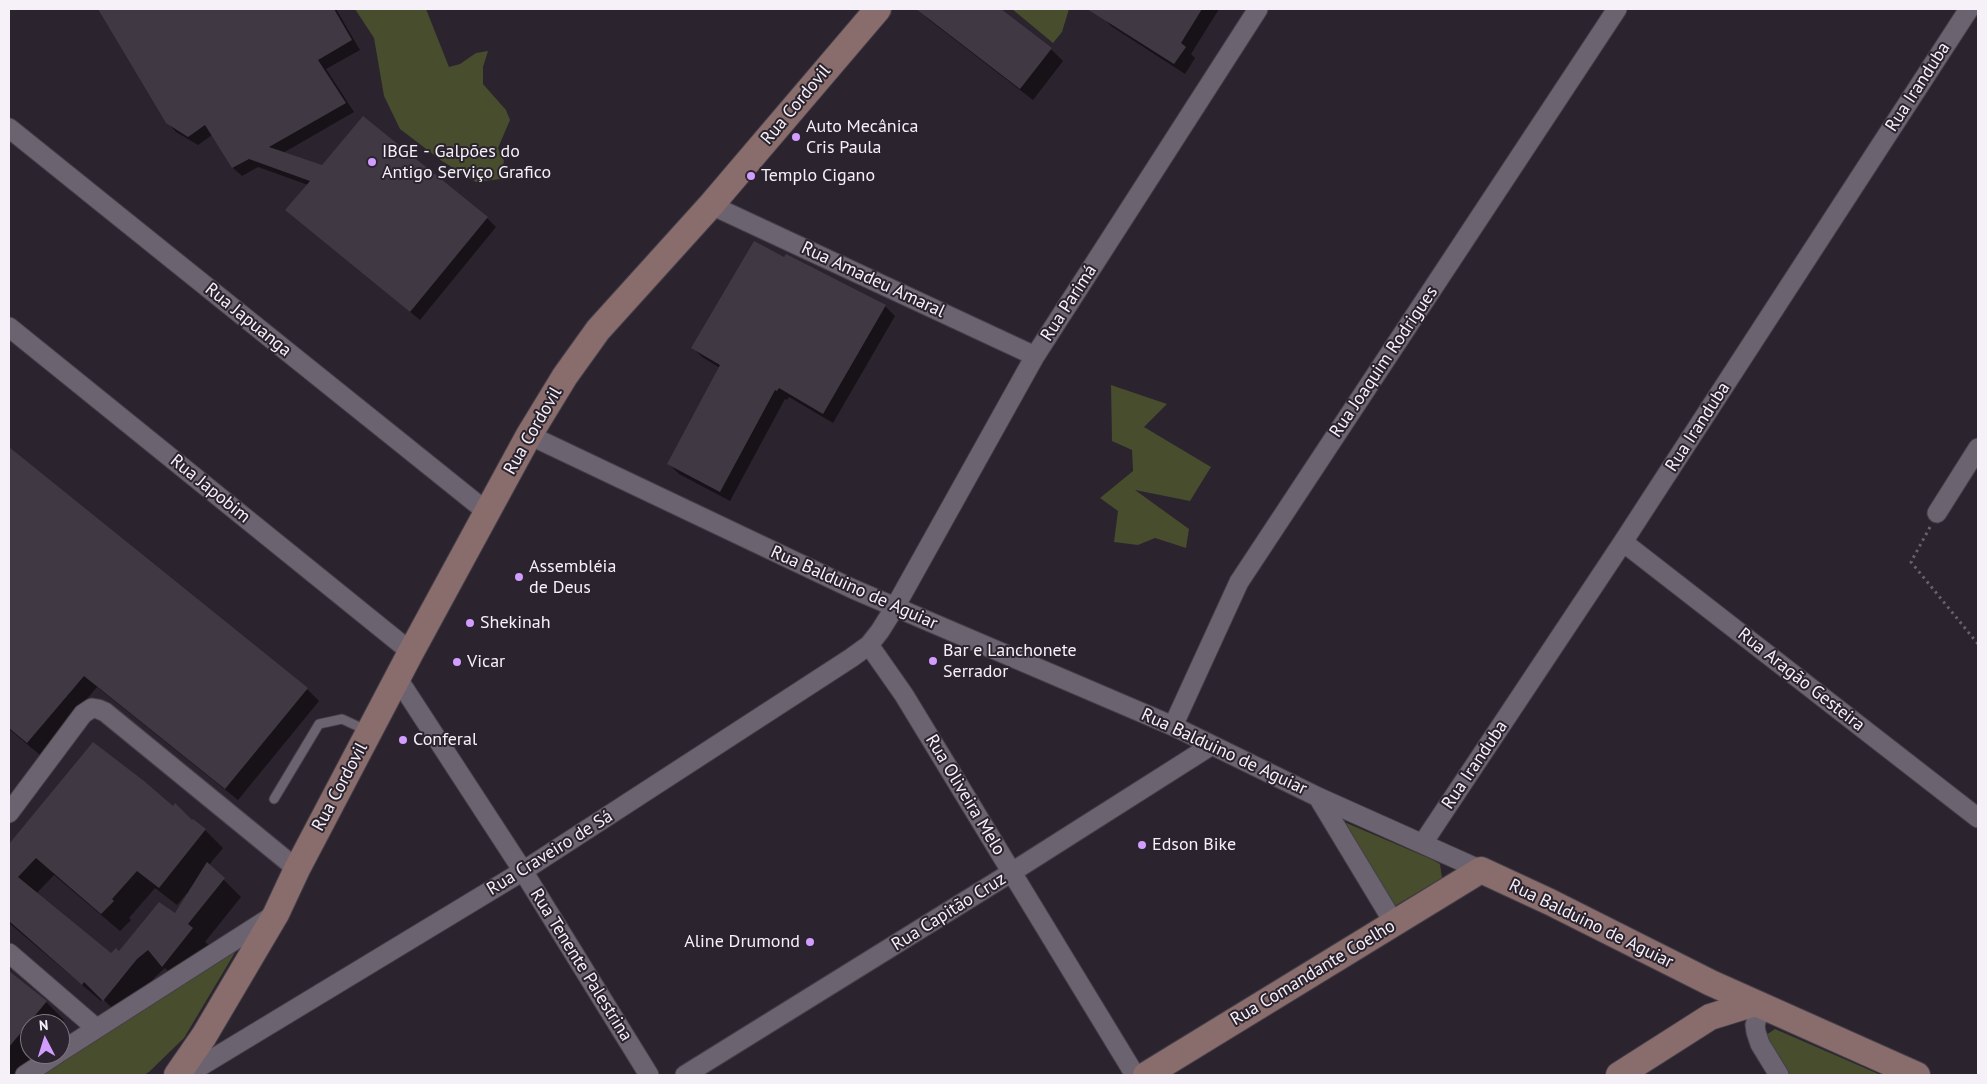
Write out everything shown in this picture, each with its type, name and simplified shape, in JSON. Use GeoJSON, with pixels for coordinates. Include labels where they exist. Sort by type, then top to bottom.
{"type":"FeatureCollection","features":[{"type":"Feature","properties":{"kind":"main road","name":"Rua Cordovil"},"geometry":{"type":"LineString","coordinates":[[177,1075],[204,1036],[276,914],[411,652],[529,435],[565,376],[598,330],[711,206],[878,9]]}},
{"type":"Feature","properties":{"kind":"main road","name":"Rua Comandante Coelho"},"geometry":{"type":"LineString","coordinates":[[1146,1075],[1481,870]]}},
{"type":"Feature","properties":{"kind":"main road","name":"Rua Balduino de Aguiar"},"geometry":{"type":"LineString","coordinates":[[1481,870],[1550,902],[1711,983],[1917,1075]]}},
{"type":"Feature","properties":{"kind":"main road"},"geometry":{"type":"LineString","coordinates":[[1711,983],[1713,1016]]}},
{"type":"Feature","properties":{"kind":"main road"},"geometry":{"type":"LineString","coordinates":[[1619,1075],[1713,1016],[1758,1005]]}},
{"type":"Feature","properties":{"kind":"street","name":"Rua Parimá"},"geometry":{"type":"LineString","coordinates":[[895,607],[1035,356],[1258,9]]}},
{"type":"Feature","properties":{"kind":"street","name":"Rua Joaquim Rodrigues"},"geometry":{"type":"LineString","coordinates":[[1173,726],[1240,582],[1617,9]]}},
{"type":"Feature","properties":{"kind":"street","name":"Rua Iranduba"},"geometry":{"type":"LineString","coordinates":[[1423,843],[1623,542],[1969,9]]}},
{"type":"Feature","properties":{"kind":"street","name":"Rua Japuanga"},"geometry":{"type":"LineString","coordinates":[[11,133],[487,512]]}},
{"type":"Feature","properties":{"kind":"street","name":"Rua Amadeu Amaral"},"geometry":{"type":"LineString","coordinates":[[711,206],[1035,356]]}},
{"type":"Feature","properties":{"kind":"street","name":"Rua Japobim"},"geometry":{"type":"LineString","coordinates":[[9,327],[411,652]]}},
{"type":"Feature","properties":{"kind":"street","name":"Rua Balduino de Aguiar"},"geometry":{"type":"LineString","coordinates":[[529,435],[853,589],[1173,726],[1318,797],[1481,870]]}},
{"type":"Feature","properties":{"kind":"street"},"geometry":{"type":"LineString","coordinates":[[1937,513],[1978,448]]}},
{"type":"Feature","properties":{"kind":"street","name":"Rua Aragão Gesteira"},"geometry":{"type":"LineString","coordinates":[[1623,542],[1978,818]]}},
{"type":"Feature","properties":{"kind":"street","name":"Rua Craveiro de Sá"},"geometry":{"type":"LineString","coordinates":[[186,1075],[523,871],[851,658],[869,645],[895,607]]}},
{"type":"Feature","properties":{"kind":"street","name":"Rua Oliveira Melo"},"geometry":{"type":"LineString","coordinates":[[869,645],[904,695],[1135,1075]]}},
{"type":"Feature","properties":{"kind":"street","name":"Rua Tenente Palestrina"},"geometry":{"type":"LineString","coordinates":[[398,679],[523,871],[649,1075]]}},
{"type":"Feature","properties":{"kind":"street"},"geometry":{"type":"LineString","coordinates":[[9,813],[83,714],[92,708],[98,709],[297,870]]}},
{"type":"Feature","properties":{"kind":"street","name":"Rua Capitão Cruz"},"geometry":{"type":"LineString","coordinates":[[685,1075],[1212,745]]}},
{"type":"Feature","properties":{"kind":"street"},"geometry":{"type":"LineString","coordinates":[[1318,797],[1394,923]]}},
{"type":"Feature","properties":{"kind":"street"},"geometry":{"type":"LineString","coordinates":[[70,1046],[276,914]]}},
{"type":"Feature","properties":{"kind":"street"},"geometry":{"type":"LineString","coordinates":[[9,953],[96,1028]]}},
{"type":"Feature","properties":{"kind":"street"},"geometry":{"type":"LineString","coordinates":[[1758,1005],[1755,1025],[1756,1032],[1760,1044],[1779,1075]]}},
{"type":"Feature","properties":{"kind":"street"},"geometry":{"type":"LineString","coordinates":[[1713,1016],[1732,1015],[1750,1025],[1756,1032]]}},
{"type":"Feature","properties":{"kind":"street"},"geometry":{"type":"LineString","coordinates":[[25,1075],[42,1064]]}},
{"type":"Feature","properties":{"kind":"lane"},"geometry":{"type":"LineString","coordinates":[[274,799],[319,724],[342,719],[370,731]]}},
{"type":"Feature","properties":{"kind":"path"},"geometry":{"type":"LineString","coordinates":[[1937,513],[1911,562],[1978,644]]}},
{"type":"Feature","properties":{"kind":"green space"},"geometry":{"type":"Polygon","coordinates":[[[355,9],[426,9],[449,67],[460,64],[476,53],[488,51],[483,67],[483,84],[506,110],[510,120],[498,148],[504,161],[500,179],[476,182],[442,161],[400,129],[384,96],[374,38],[355,9]]]}},
{"type":"Feature","properties":{"kind":"green space"},"geometry":{"type":"Polygon","coordinates":[[[1012,9],[1069,9],[1062,32],[1053,43],[1012,9]]]}},
{"type":"Feature","properties":{"kind":"green space"},"geometry":{"type":"Polygon","coordinates":[[[1111,385],[1167,404],[1144,427],[1211,467],[1190,501],[1135,490],[1189,529],[1186,548],[1155,538],[1138,545],[1114,542],[1118,511],[1100,498],[1133,471],[1132,450],[1112,441],[1111,385]]]}},
{"type":"Feature","properties":{"kind":"green space"},"geometry":{"type":"Polygon","coordinates":[[[1337,819],[1440,864],[1442,878],[1393,907],[1337,819]]]}},
{"type":"Feature","properties":{"kind":"green space"},"geometry":{"type":"Polygon","coordinates":[[[237,949],[184,1038],[149,1072],[144,1075],[40,1075],[56,1064],[70,1064],[70,1055],[237,949]]]}},
{"type":"Feature","properties":{"kind":"green space"},"geometry":{"type":"Polygon","coordinates":[[[1775,1029],[1881,1075],[1782,1075],[1766,1035],[1775,1029]]]}},
{"type":"Feature","properties":{"kind":"building","name":"IBGE - Galpões do Antigo Serviço Grafico"},"geometry":{"type":"Polygon","coordinates":[[[98,9],[334,9],[352,40],[318,60],[346,103],[269,147],[322,165],[363,116],[488,217],[410,312],[285,210],[310,181],[249,159],[232,168],[205,125],[188,137],[166,123],[98,9]]]}},
{"type":"Feature","properties":{"kind":"building"},"geometry":{"type":"Polygon","coordinates":[[[916,9],[1001,9],[1052,48],[1020,89],[916,9]]]}},
{"type":"Feature","properties":{"kind":"building"},"geometry":{"type":"Polygon","coordinates":[[[1087,9],[1202,9],[1181,43],[1186,47],[1174,64],[1087,9]]]}},
{"type":"Feature","properties":{"kind":"building"},"geometry":{"type":"Polygon","coordinates":[[[754,241],[784,257],[786,254],[886,305],[823,414],[779,388],[777,391],[775,390],[720,492],[667,464],[720,365],[691,348],[754,241]]]}},
{"type":"Feature","properties":{"kind":"building"},"geometry":{"type":"Polygon","coordinates":[[[9,447],[308,688],[225,789],[84,676],[27,743],[9,728],[9,447]]]}},
{"type":"Feature","properties":{"kind":"building"},"geometry":{"type":"Polygon","coordinates":[[[93,742],[173,806],[175,803],[192,820],[206,829],[159,888],[137,871],[112,899],[114,901],[101,914],[36,858],[18,877],[111,953],[116,948],[119,951],[159,902],[175,913],[207,862],[225,878],[188,924],[193,928],[162,967],[148,950],[137,959],[103,1001],[84,982],[82,985],[9,921],[9,844],[93,742]]]}},
{"type":"Feature","properties":{"kind":"building"},"geometry":{"type":"Polygon","coordinates":[[[9,971],[47,1001],[36,1014],[20,1014],[20,1034],[9,1047],[9,971]]]}},
{"type":"Feature","properties":{"kind":"place","name":"Auto Mecânica Cris Paula"},"geometry":{"type":"Point","coordinates":[796,137]}},
{"type":"Feature","properties":{"kind":"place","name":"IBGE - Galpões do Antigo Serviço Grafico"},"geometry":{"type":"Point","coordinates":[372,162]}},
{"type":"Feature","properties":{"kind":"place","name":"Templo Cigano"},"geometry":{"type":"Point","coordinates":[751,176]}},
{"type":"Feature","properties":{"kind":"place","name":"Assembléia de Deus"},"geometry":{"type":"Point","coordinates":[519,577]}},
{"type":"Feature","properties":{"kind":"place","name":"Shekinah"},"geometry":{"type":"Point","coordinates":[470,623]}},
{"type":"Feature","properties":{"kind":"place","name":"Bar e Lanchonete Serrador"},"geometry":{"type":"Point","coordinates":[933,661]}},
{"type":"Feature","properties":{"kind":"place","name":"Vicar"},"geometry":{"type":"Point","coordinates":[457,662]}},
{"type":"Feature","properties":{"kind":"place","name":"Conferal"},"geometry":{"type":"Point","coordinates":[403,740]}},
{"type":"Feature","properties":{"kind":"place","name":"Edson Bike"},"geometry":{"type":"Point","coordinates":[1142,845]}},
{"type":"Feature","properties":{"kind":"place","name":"Aline Drumond"},"geometry":{"type":"Point","coordinates":[810,942]}}]}
